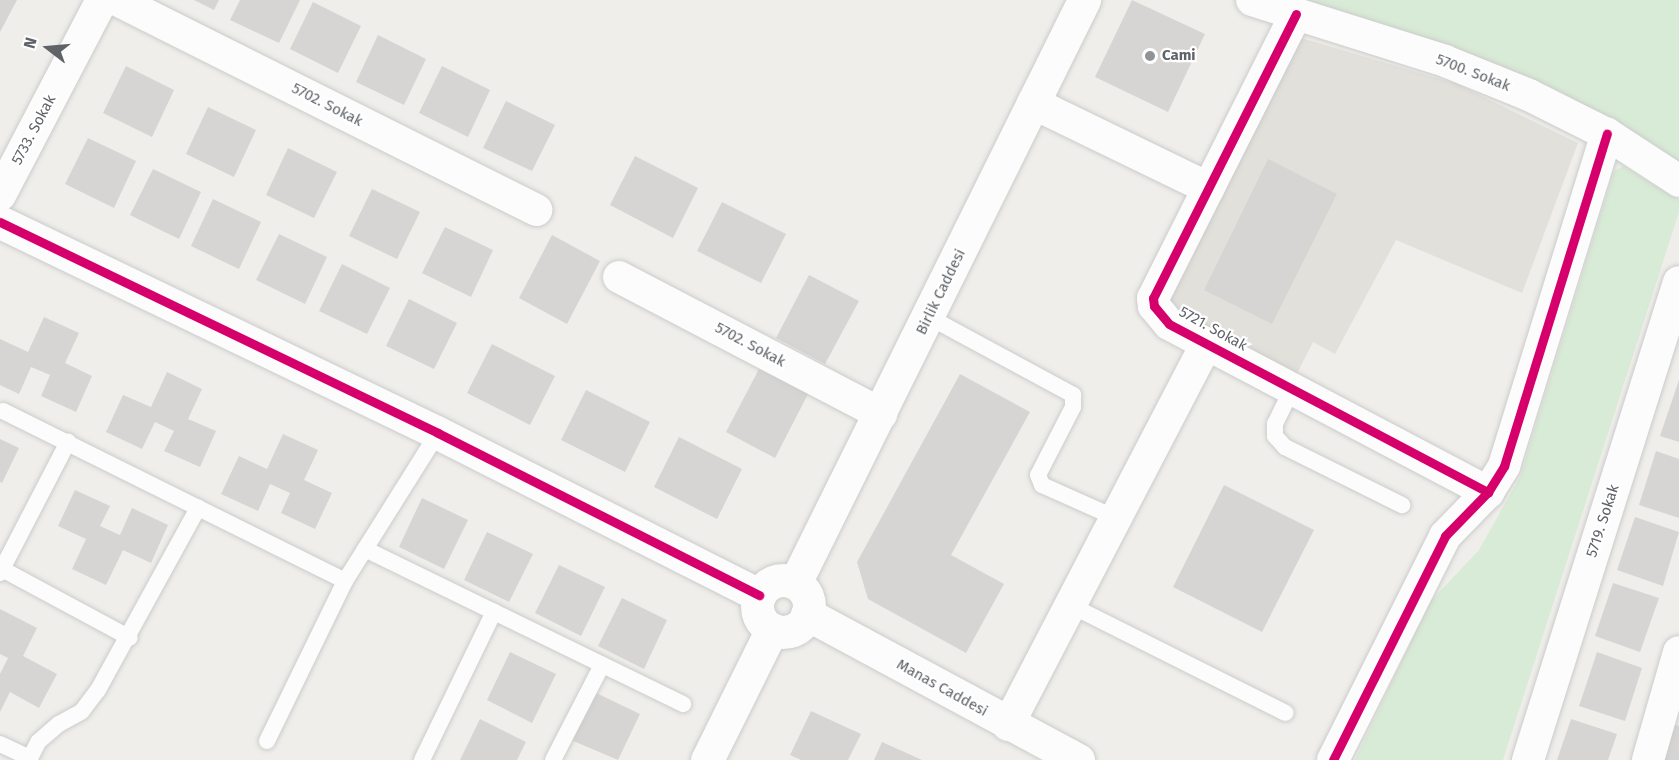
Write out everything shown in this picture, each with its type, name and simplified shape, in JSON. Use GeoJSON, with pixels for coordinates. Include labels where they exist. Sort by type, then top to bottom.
{"type":"FeatureCollection","features":[{"type":"Feature","properties":{"kind":"street","name":"5733. Sokak"},"geometry":{"type":"LineString","coordinates":[[0,195],[102,0]]}},
{"type":"Feature","properties":{"kind":"street","name":"5702. Sokak"},"geometry":{"type":"LineString","coordinates":[[117,0],[536,210]]}},
{"type":"Feature","properties":{"kind":"street","name":"Birlik Caddesi"},"geometry":{"type":"LineString","coordinates":[[795,583],[881,414],[1084,0]]}},
{"type":"Feature","properties":{"kind":"street","name":"5700. Sokak"},"geometry":{"type":"LineString","coordinates":[[1252,0],[1445,61],[1607,134],[1679,181]]}},
{"type":"Feature","properties":{"kind":"street","name":"5721. Sokak"},"geometry":{"type":"LineString","coordinates":[[1296,14],[1153,298],[1159,316],[1206,344],[1488,492]]}},
{"type":"Feature","properties":{"kind":"street"},"geometry":{"type":"LineString","coordinates":[[1033,103],[1208,188]]}},
{"type":"Feature","properties":{"kind":"street"},"geometry":{"type":"LineString","coordinates":[[1333,760],[1445,536],[1488,492],[1504,466],[1607,134]]}},
{"type":"Feature","properties":{"kind":"street"},"geometry":{"type":"LineString","coordinates":[[0,222],[438,433],[759,595]]}},
{"type":"Feature","properties":{"kind":"street","name":"5702. Sokak"},"geometry":{"type":"LineString","coordinates":[[619,277],[881,414]]}},
{"type":"Feature","properties":{"kind":"street","name":"5719. Sokak"},"geometry":{"type":"LineString","coordinates":[[1528,760],[1674,319],[1679,282]]}},
{"type":"Feature","properties":{"kind":"street","name":"5721. Sokak"},"geometry":{"type":"LineString","coordinates":[[1008,725],[1206,344]]}},
{"type":"Feature","properties":{"kind":"street"},"geometry":{"type":"LineString","coordinates":[[778,580],[795,583],[807,596],[807,614],[797,628],[772,629],[757,611],[759,595],[778,580]]}},
{"type":"Feature","properties":{"kind":"street","name":"Manas Caddesi"},"geometry":{"type":"LineString","coordinates":[[807,614],[1008,725],[1078,760]]}},
{"type":"Feature","properties":{"kind":"street"},"geometry":{"type":"LineString","coordinates":[[707,760],[772,629]]}},
{"type":"Feature","properties":{"kind":"street"},"geometry":{"type":"LineString","coordinates":[[1648,760],[1679,652]]}},
{"type":"Feature","properties":{"kind":"lane"},"geometry":{"type":"LineString","coordinates":[[929,317],[1073,395],[1073,407],[1038,475],[1042,485],[1116,518]]}},
{"type":"Feature","properties":{"kind":"lane"},"geometry":{"type":"LineString","coordinates":[[1292,389],[1275,424],[1275,436],[1285,447],[1402,505]]}},
{"type":"Feature","properties":{"kind":"lane"},"geometry":{"type":"LineString","coordinates":[[3,411],[345,581]]}},
{"type":"Feature","properties":{"kind":"lane"},"geometry":{"type":"LineString","coordinates":[[267,741],[345,581],[438,433]]}},
{"type":"Feature","properties":{"kind":"lane"},"geometry":{"type":"LineString","coordinates":[[68,442],[1,571],[130,638]]}},
{"type":"Feature","properties":{"kind":"lane"},"geometry":{"type":"LineString","coordinates":[[0,744],[29,759],[38,742],[59,724],[82,711],[130,638],[198,508]]}},
{"type":"Feature","properties":{"kind":"lane"},"geometry":{"type":"LineString","coordinates":[[365,549],[683,704]]}},
{"type":"Feature","properties":{"kind":"lane"},"geometry":{"type":"LineString","coordinates":[[1070,605],[1287,713]]}},
{"type":"Feature","properties":{"kind":"lane"},"geometry":{"type":"LineString","coordinates":[[422,760],[494,612]]}},
{"type":"Feature","properties":{"kind":"lane"},"geometry":{"type":"LineString","coordinates":[[553,760],[602,665]]}},
{"type":"Feature","properties":{"kind":"shaded area"},"geometry":{"type":"Polygon","coordinates":[[[1298,37],[1457,84],[1578,143],[1522,293],[1396,240],[1335,354],[1313,342],[1291,385],[1162,314],[1298,37]]]}},
{"type":"Feature","properties":{"kind":"green space"},"geometry":{"type":"Polygon","coordinates":[[[1273,0],[1679,0],[1679,174],[1273,0]]]}},
{"type":"Feature","properties":{"kind":"green space"},"geometry":{"type":"Polygon","coordinates":[[[1623,166],[1679,200],[1679,212],[1503,760],[1355,760],[1430,602],[1479,550],[1520,477],[1614,171],[1623,166]]]}},
{"type":"Feature","properties":{"kind":"building"},"geometry":{"type":"Polygon","coordinates":[[[0,0],[17,0],[0,32],[0,0]]]}},
{"type":"Feature","properties":{"kind":"building"},"geometry":{"type":"Polygon","coordinates":[[[194,0],[219,0],[214,10],[194,0]]]}},
{"type":"Feature","properties":{"kind":"building"},"geometry":{"type":"Polygon","coordinates":[[[240,0],[300,0],[279,43],[230,20],[240,0]]]}},
{"type":"Feature","properties":{"kind":"building","name":"Cami"},"geometry":{"type":"Polygon","coordinates":[[[1132,0],[1205,34],[1168,112],[1095,77],[1132,0]]]}},
{"type":"Feature","properties":{"kind":"building"},"geometry":{"type":"Polygon","coordinates":[[[313,2],[361,26],[338,73],[290,49],[313,2]]]}},
{"type":"Feature","properties":{"kind":"building"},"geometry":{"type":"Polygon","coordinates":[[[378,35],[426,59],[404,105],[356,82],[378,35]]]}},
{"type":"Feature","properties":{"kind":"building"},"geometry":{"type":"Polygon","coordinates":[[[126,66],[174,90],[152,137],[103,113],[126,66]]]}},
{"type":"Feature","properties":{"kind":"building"},"geometry":{"type":"Polygon","coordinates":[[[442,66],[490,90],[468,137],[419,113],[442,66]]]}},
{"type":"Feature","properties":{"kind":"building"},"geometry":{"type":"Polygon","coordinates":[[[506,101],[555,125],[532,171],[483,148],[506,101]]]}},
{"type":"Feature","properties":{"kind":"building"},"geometry":{"type":"Polygon","coordinates":[[[208,107],[256,130],[234,177],[186,154],[208,107]]]}},
{"type":"Feature","properties":{"kind":"building"},"geometry":{"type":"Polygon","coordinates":[[[88,138],[136,161],[114,208],[65,184],[88,138]]]}},
{"type":"Feature","properties":{"kind":"building"},"geometry":{"type":"Polygon","coordinates":[[[288,148],[337,172],[314,218],[266,195],[288,148]]]}},
{"type":"Feature","properties":{"kind":"building"},"geometry":{"type":"Polygon","coordinates":[[[635,156],[698,188],[673,238],[610,205],[635,156]]]}},
{"type":"Feature","properties":{"kind":"building"},"geometry":{"type":"Polygon","coordinates":[[[1268,159],[1337,194],[1272,324],[1204,290],[1268,159]]]}},
{"type":"Feature","properties":{"kind":"building"},"geometry":{"type":"Polygon","coordinates":[[[153,169],[201,192],[179,239],[130,215],[153,169]]]}},
{"type":"Feature","properties":{"kind":"building"},"geometry":{"type":"Polygon","coordinates":[[[372,189],[420,212],[397,259],[349,236],[372,189]]]}},
{"type":"Feature","properties":{"kind":"building"},"geometry":{"type":"Polygon","coordinates":[[[213,199],[261,222],[239,269],[191,246],[213,199]]]}},
{"type":"Feature","properties":{"kind":"building"},"geometry":{"type":"Polygon","coordinates":[[[722,202],[786,234],[761,283],[697,251],[722,202]]]}},
{"type":"Feature","properties":{"kind":"building"},"geometry":{"type":"Polygon","coordinates":[[[445,227],[493,250],[471,297],[422,273],[445,227]]]}},
{"type":"Feature","properties":{"kind":"building"},"geometry":{"type":"Polygon","coordinates":[[[279,234],[327,257],[305,304],[256,280],[279,234]]]}},
{"type":"Feature","properties":{"kind":"building"},"geometry":{"type":"Polygon","coordinates":[[[552,235],[600,261],[567,324],[519,298],[552,235]]]}},
{"type":"Feature","properties":{"kind":"building"},"geometry":{"type":"Polygon","coordinates":[[[342,264],[390,288],[367,334],[319,311],[342,264]]]}},
{"type":"Feature","properties":{"kind":"building"},"geometry":{"type":"Polygon","coordinates":[[[809,275],[859,301],[825,364],[776,338],[809,275]]]}},
{"type":"Feature","properties":{"kind":"building"},"geometry":{"type":"Polygon","coordinates":[[[409,299],[457,323],[434,369],[386,346],[409,299]]]}},
{"type":"Feature","properties":{"kind":"building"},"geometry":{"type":"Polygon","coordinates":[[[44,317],[79,333],[65,363],[92,376],[76,412],[41,396],[50,375],[31,367],[19,394],[0,385],[0,339],[28,352],[44,317]]]}},
{"type":"Feature","properties":{"kind":"building"},"geometry":{"type":"Polygon","coordinates":[[[492,344],[555,376],[530,425],[467,393],[492,344]]]}},
{"type":"Feature","properties":{"kind":"building"},"geometry":{"type":"Polygon","coordinates":[[[759,369],[808,394],[775,458],[726,432],[759,369]]]}},
{"type":"Feature","properties":{"kind":"building"},"geometry":{"type":"Polygon","coordinates":[[[167,372],[202,389],[188,419],[216,431],[200,467],[164,451],[174,431],[155,422],[142,449],[106,432],[123,395],[151,407],[167,372]]]}},
{"type":"Feature","properties":{"kind":"building"},"geometry":{"type":"Polygon","coordinates":[[[960,374],[1030,412],[951,555],[1004,584],[966,653],[868,599],[857,562],[960,374]]]}},
{"type":"Feature","properties":{"kind":"building"},"geometry":{"type":"Polygon","coordinates":[[[1679,380],[1679,442],[1660,436],[1679,380]]]}},
{"type":"Feature","properties":{"kind":"building"},"geometry":{"type":"Polygon","coordinates":[[[586,390],[650,422],[625,472],[561,440],[586,390]]]}},
{"type":"Feature","properties":{"kind":"building"},"geometry":{"type":"Polygon","coordinates":[[[283,434],[318,450],[304,480],[332,493],[315,529],[281,513],[290,493],[270,484],[258,511],[221,494],[239,456],[267,469],[283,434]]]}},
{"type":"Feature","properties":{"kind":"building"},"geometry":{"type":"Polygon","coordinates":[[[679,437],[742,469],[717,519],[654,487],[679,437]]]}},
{"type":"Feature","properties":{"kind":"building"},"geometry":{"type":"Polygon","coordinates":[[[0,439],[19,448],[2,483],[0,482],[0,439]]]}},
{"type":"Feature","properties":{"kind":"building"},"geometry":{"type":"Polygon","coordinates":[[[1656,451],[1679,459],[1679,518],[1639,505],[1656,451]]]}},
{"type":"Feature","properties":{"kind":"building"},"geometry":{"type":"Polygon","coordinates":[[[1224,485],[1314,530],[1262,632],[1173,587],[1224,485]]]}},
{"type":"Feature","properties":{"kind":"building"},"geometry":{"type":"Polygon","coordinates":[[[75,490],[110,506],[100,526],[120,535],[132,508],[168,525],[151,563],[123,550],[106,585],[72,569],[86,539],[58,526],[75,490]]]}},
{"type":"Feature","properties":{"kind":"building"},"geometry":{"type":"Polygon","coordinates":[[[422,498],[468,520],[444,569],[399,547],[422,498]]]}},
{"type":"Feature","properties":{"kind":"building"},"geometry":{"type":"Polygon","coordinates":[[[1635,517],[1679,532],[1663,586],[1617,570],[1635,517]]]}},
{"type":"Feature","properties":{"kind":"building"},"geometry":{"type":"Polygon","coordinates":[[[487,532],[533,554],[509,602],[464,580],[487,532]]]}},
{"type":"Feature","properties":{"kind":"building"},"geometry":{"type":"Polygon","coordinates":[[[559,565],[605,587],[581,636],[535,613],[559,565]]]}},
{"type":"Feature","properties":{"kind":"building"},"geometry":{"type":"Polygon","coordinates":[[[1613,583],[1659,598],[1640,652],[1595,636],[1613,583]]]}},
{"type":"Feature","properties":{"kind":"building"},"geometry":{"type":"Polygon","coordinates":[[[622,598],[667,620],[644,669],[598,646],[622,598]]]}},
{"type":"Feature","properties":{"kind":"building"},"geometry":{"type":"Polygon","coordinates":[[[0,609],[37,628],[23,656],[57,674],[39,708],[10,692],[0,712],[0,674],[8,658],[0,654],[0,609]]]}},
{"type":"Feature","properties":{"kind":"building"},"geometry":{"type":"Polygon","coordinates":[[[510,652],[556,674],[532,723],[487,700],[510,652]]]}},
{"type":"Feature","properties":{"kind":"building"},"geometry":{"type":"Polygon","coordinates":[[[1597,652],[1642,668],[1625,721],[1579,706],[1597,652]]]}},
{"type":"Feature","properties":{"kind":"building"},"geometry":{"type":"Polygon","coordinates":[[[594,692],[640,714],[618,760],[571,740],[594,692]]]}},
{"type":"Feature","properties":{"kind":"building"},"geometry":{"type":"Polygon","coordinates":[[[811,711],[861,734],[848,760],[801,760],[790,755],[811,711]]]}},
{"type":"Feature","properties":{"kind":"building"},"geometry":{"type":"Polygon","coordinates":[[[480,719],[526,742],[517,760],[460,760],[480,719]]]}},
{"type":"Feature","properties":{"kind":"building"},"geometry":{"type":"Polygon","coordinates":[[[1571,719],[1617,734],[1608,760],[1557,760],[1571,719]]]}},
{"type":"Feature","properties":{"kind":"building"},"geometry":{"type":"Polygon","coordinates":[[[1672,724],[1679,726],[1679,760],[1660,760],[1672,724]]]}},
{"type":"Feature","properties":{"kind":"building"},"geometry":{"type":"Polygon","coordinates":[[[882,742],[922,760],[874,760],[882,742]]]}},
{"type":"Feature","properties":{"kind":"cycle path"},"geometry":{"type":"LineString","coordinates":[[1296,14],[1153,298],[1154,306],[1169,324],[1488,492]]}},
{"type":"Feature","properties":{"kind":"cycle path"},"geometry":{"type":"LineString","coordinates":[[1333,760],[1445,536],[1488,492],[1504,466],[1607,134]]}},
{"type":"Feature","properties":{"kind":"cycle path"},"geometry":{"type":"LineString","coordinates":[[0,222],[438,433],[759,595]]}},
{"type":"Feature","properties":{"kind":"place","name":"Cami"},"geometry":{"type":"Point","coordinates":[1150,56]}}]}
